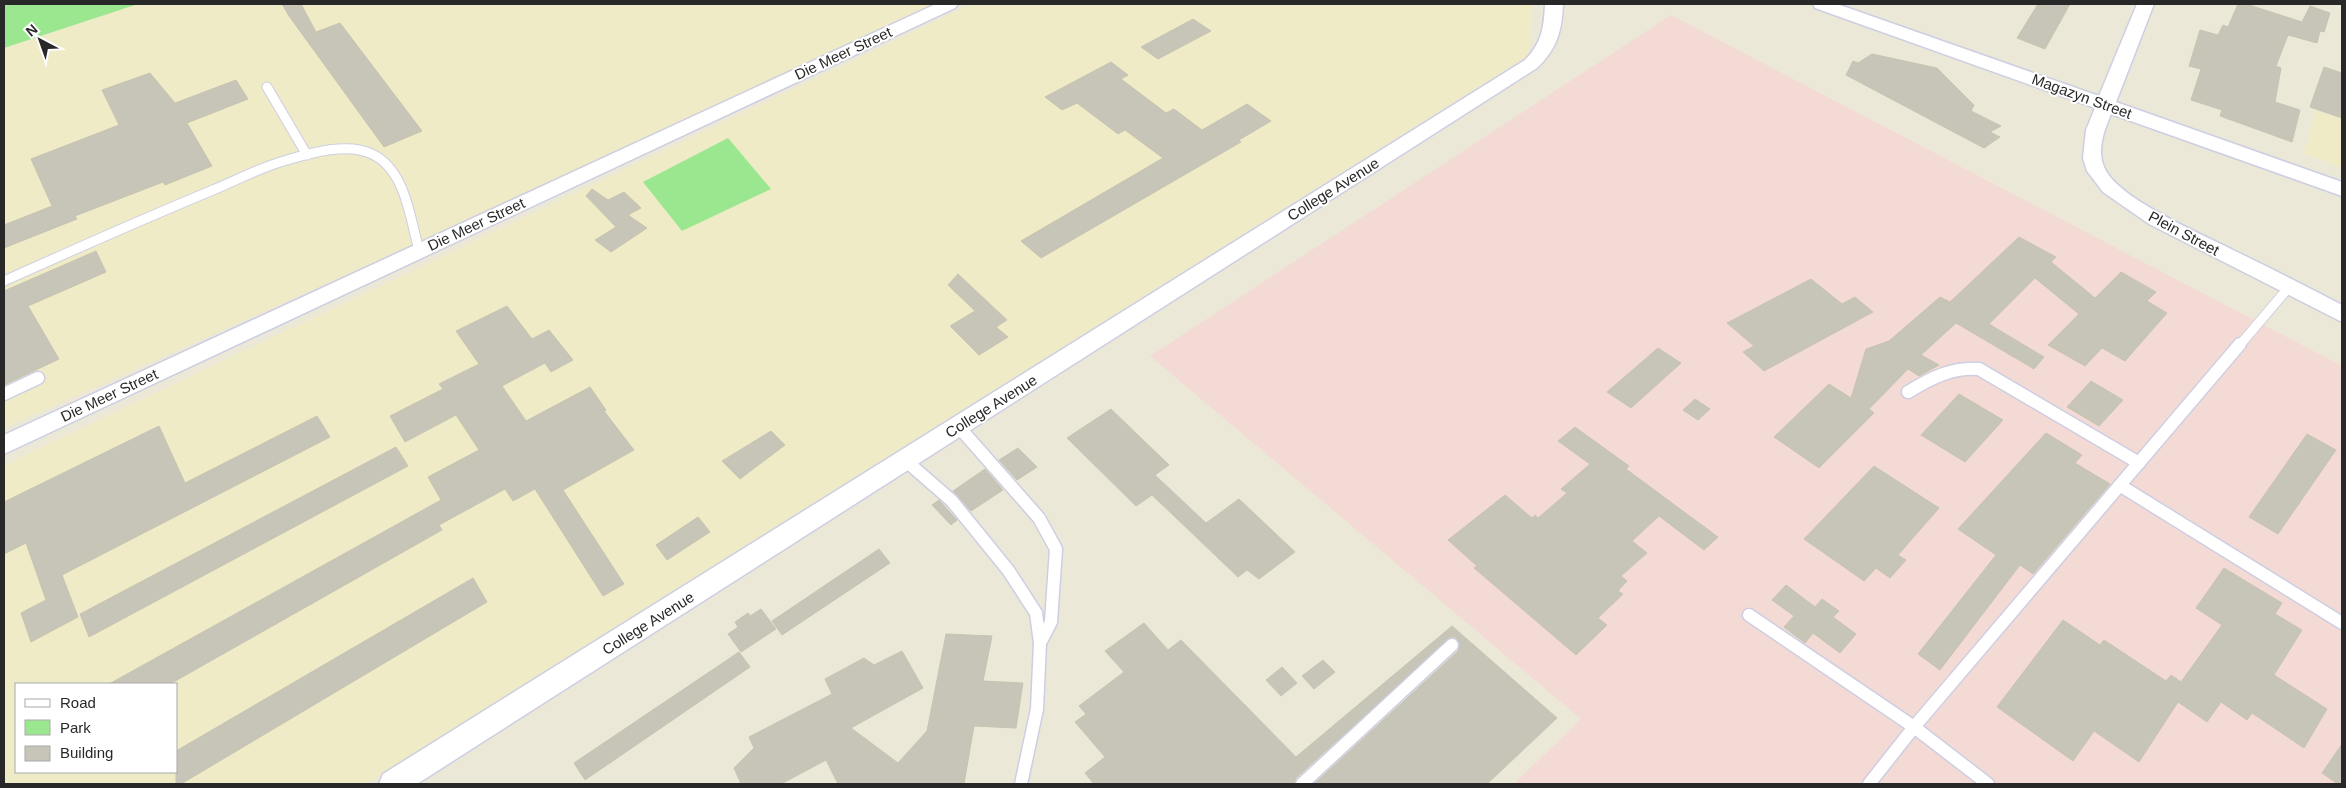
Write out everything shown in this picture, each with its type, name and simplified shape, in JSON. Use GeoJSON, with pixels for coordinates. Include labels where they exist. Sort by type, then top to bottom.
{"type":"FeatureCollection","features":[{"type":"Feature","properties":{"kind":"street","name":"Die Meer Street"},"geometry":{"type":"LineString","coordinates":[[4,445],[949,4]]}},
{"type":"Feature","properties":{"kind":"street","name":"College Avenue"},"geometry":{"type":"LineString","coordinates":[[393,784],[1531,64],[1541,54],[1552,37],[1554,4]]}},
{"type":"Feature","properties":{"kind":"street","name":"Magazyn Street"},"geometry":{"type":"LineString","coordinates":[[1821,4],[2342,189]]}},
{"type":"Feature","properties":{"kind":"street","name":"Plein Street"},"geometry":{"type":"LineString","coordinates":[[2146,4],[2094,130],[2093,162],[2098,173],[2131,204],[2156,219],[2342,314]]}},
{"type":"Feature","properties":{"kind":"lane"},"geometry":{"type":"LineString","coordinates":[[267,86],[307,155]]}},
{"type":"Feature","properties":{"kind":"lane"},"geometry":{"type":"LineString","coordinates":[[4,281],[184,201],[279,162],[307,155],[356,150],[374,155],[387,164],[400,184],[419,250]]}},
{"type":"Feature","properties":{"kind":"lane"},"geometry":{"type":"LineString","coordinates":[[1869,784],[1914,727],[2289,287]]}},
{"type":"Feature","properties":{"kind":"lane"},"geometry":{"type":"LineString","coordinates":[[1908,392],[1928,378],[1954,368],[1965,366],[1979,368],[2138,463]]}},
{"type":"Feature","properties":{"kind":"lane"},"geometry":{"type":"LineString","coordinates":[[4,394],[38,378]]}},
{"type":"Feature","properties":{"kind":"lane"},"geometry":{"type":"LineString","coordinates":[[958,426],[1039,518],[1056,549],[1056,578],[1051,622],[1040,643]]}},
{"type":"Feature","properties":{"kind":"lane"},"geometry":{"type":"LineString","coordinates":[[905,460],[952,501],[1008,570],[1036,613],[1040,643],[1037,709],[1021,784]]}},
{"type":"Feature","properties":{"kind":"lane"},"geometry":{"type":"LineString","coordinates":[[2121,486],[2342,623]]}},
{"type":"Feature","properties":{"kind":"lane"},"geometry":{"type":"LineString","coordinates":[[1749,615],[1914,727],[1988,784]]}},
{"type":"Feature","properties":{"kind":"lane"},"geometry":{"type":"LineString","coordinates":[[1302,784],[1452,645]]}},
{"type":"Feature","properties":{"kind":"shaded area"},"geometry":{"type":"Polygon","coordinates":[[[138,4],[293,4],[284,7],[303,8],[301,4],[925,4],[934,11],[4,428],[4,48],[138,4]]]}},
{"type":"Feature","properties":{"kind":"shaded area"},"geometry":{"type":"Polygon","coordinates":[[[972,4],[1532,4],[1529,55],[366,784],[4,784],[4,465],[972,4]]]}},
{"type":"Feature","properties":{"kind":"shaded area"},"geometry":{"type":"Polygon","coordinates":[[[1671,15],[2342,366],[2342,784],[1514,784],[1581,719],[1150,356],[1671,15]]]}},
{"type":"Feature","properties":{"kind":"shaded area"},"geometry":{"type":"Polygon","coordinates":[[[2316,111],[2342,119],[2342,168],[2304,154],[2316,111]]]}},
{"type":"Feature","properties":{"kind":"green space"},"geometry":{"type":"Polygon","coordinates":[[[4,4],[138,4],[4,48],[4,4]]]}},
{"type":"Feature","properties":{"kind":"green space"},"geometry":{"type":"Polygon","coordinates":[[[728,138],[771,189],[682,231],[643,182],[728,138]]]}},
{"type":"Feature","properties":{"kind":"building"},"geometry":{"type":"Polygon","coordinates":[[[282,4],[301,4],[316,32],[340,23],[422,131],[384,147],[282,4]]]}},
{"type":"Feature","properties":{"kind":"building"},"geometry":{"type":"Polygon","coordinates":[[[2038,4],[2070,4],[2045,49],[2017,38],[2038,4]]]}},
{"type":"Feature","properties":{"kind":"building"},"geometry":{"type":"Polygon","coordinates":[[[2238,4],[2246,4],[2302,22],[2310,6],[2330,13],[2324,32],[2320,31],[2317,43],[2288,35],[2276,66],[2281,68],[2275,102],[2300,110],[2292,142],[2220,116],[2222,110],[2191,100],[2201,69],[2189,66],[2200,30],[2218,35],[2223,25],[2228,27],[2238,4]]]}},
{"type":"Feature","properties":{"kind":"building"},"geometry":{"type":"Polygon","coordinates":[[[1193,19],[1211,31],[1158,59],[1141,47],[1193,19]]]}},
{"type":"Feature","properties":{"kind":"building"},"geometry":{"type":"Polygon","coordinates":[[[1872,54],[1937,68],[1974,105],[1971,111],[2001,126],[1990,132],[2000,137],[1984,148],[1846,75],[1853,61],[1858,63],[1872,54]]]}},
{"type":"Feature","properties":{"kind":"building"},"geometry":{"type":"Polygon","coordinates":[[[1111,62],[1128,75],[1121,79],[1166,113],[1174,109],[1202,130],[1247,104],[1271,121],[1239,140],[1241,142],[1041,258],[1021,241],[1163,158],[1125,130],[1118,134],[1077,103],[1062,110],[1045,97],[1111,62]]]}},
{"type":"Feature","properties":{"kind":"building"},"geometry":{"type":"Polygon","coordinates":[[[2324,67],[2342,73],[2342,118],[2310,107],[2324,67]]]}},
{"type":"Feature","properties":{"kind":"building"},"geometry":{"type":"Polygon","coordinates":[[[150,73],[175,103],[236,80],[248,99],[187,123],[212,166],[165,185],[163,182],[75,216],[77,219],[4,248],[4,225],[52,206],[31,159],[119,125],[102,90],[150,73]]]}},
{"type":"Feature","properties":{"kind":"building"},"geometry":{"type":"Polygon","coordinates":[[[592,189],[608,200],[624,192],[641,208],[628,215],[647,228],[611,252],[595,240],[616,227],[586,196],[592,189]]]}},
{"type":"Feature","properties":{"kind":"building"},"geometry":{"type":"Polygon","coordinates":[[[2019,237],[2056,257],[2051,262],[2095,298],[2121,272],[2156,292],[2147,301],[2167,313],[2125,361],[2102,348],[2085,366],[2048,345],[2079,314],[2035,278],[1989,324],[2044,357],[2034,369],[1956,323],[1921,355],[1939,365],[1919,376],[1908,369],[1869,409],[1874,413],[1819,468],[1774,437],[1829,384],[1851,398],[1866,349],[1889,341],[1940,297],[1950,302],[2019,237]]]}},
{"type":"Feature","properties":{"kind":"building"},"geometry":{"type":"Polygon","coordinates":[[[96,251],[106,272],[28,306],[59,359],[4,385],[4,291],[96,251]]]}},
{"type":"Feature","properties":{"kind":"building"},"geometry":{"type":"Polygon","coordinates":[[[958,274],[1007,320],[996,327],[1008,337],[979,355],[950,326],[975,311],[948,285],[958,274]]]}},
{"type":"Feature","properties":{"kind":"building"},"geometry":{"type":"Polygon","coordinates":[[[1811,279],[1842,304],[1855,297],[1873,312],[1764,371],[1743,352],[1754,346],[1727,323],[1811,279]]]}},
{"type":"Feature","properties":{"kind":"building"},"geometry":{"type":"Polygon","coordinates":[[[507,306],[532,339],[549,330],[573,360],[551,372],[545,363],[502,386],[526,421],[590,387],[606,410],[604,411],[634,450],[563,490],[624,584],[603,596],[535,489],[513,501],[505,489],[439,525],[442,530],[172,683],[111,683],[441,500],[428,477],[479,450],[456,415],[405,442],[390,416],[443,389],[439,384],[479,364],[456,331],[507,306]]]}},
{"type":"Feature","properties":{"kind":"building"},"geometry":{"type":"Polygon","coordinates":[[[1658,348],[1681,363],[1631,408],[1607,392],[1658,348]]]}},
{"type":"Feature","properties":{"kind":"building"},"geometry":{"type":"Polygon","coordinates":[[[2091,381],[2123,400],[2099,426],[2067,407],[2091,381]]]}},
{"type":"Feature","properties":{"kind":"building"},"geometry":{"type":"Polygon","coordinates":[[[1959,394],[2003,420],[1965,462],[1921,435],[1959,394]]]}},
{"type":"Feature","properties":{"kind":"building"},"geometry":{"type":"Polygon","coordinates":[[[1695,399],[1710,409],[1698,420],[1683,410],[1695,399]]]}},
{"type":"Feature","properties":{"kind":"building"},"geometry":{"type":"Polygon","coordinates":[[[1111,409],[1169,465],[1155,475],[1206,523],[1239,499],[1295,552],[1259,579],[1247,570],[1238,577],[1152,495],[1136,506],[1067,438],[1111,409]]]}},
{"type":"Feature","properties":{"kind":"building"},"geometry":{"type":"Polygon","coordinates":[[[317,416],[330,437],[62,575],[78,617],[31,642],[21,613],[46,600],[26,543],[4,554],[4,502],[159,426],[185,483],[317,416]]]}},
{"type":"Feature","properties":{"kind":"building"},"geometry":{"type":"Polygon","coordinates":[[[1575,427],[1629,466],[1626,469],[1718,537],[1704,550],[1659,516],[1632,541],[1647,553],[1621,576],[1627,581],[1618,591],[1623,594],[1598,618],[1607,625],[1576,655],[1474,568],[1477,566],[1448,540],[1505,495],[1532,518],[1535,515],[1538,518],[1567,493],[1561,489],[1590,464],[1558,441],[1575,427]]]}},
{"type":"Feature","properties":{"kind":"building"},"geometry":{"type":"Polygon","coordinates":[[[771,431],[785,445],[740,479],[722,461],[771,431]]]}},
{"type":"Feature","properties":{"kind":"building"},"geometry":{"type":"Polygon","coordinates":[[[2046,433],[2082,455],[2075,463],[2110,484],[2033,574],[2020,565],[1940,670],[1918,654],[1996,555],[1958,529],[2046,433]]]}},
{"type":"Feature","properties":{"kind":"building"},"geometry":{"type":"Polygon","coordinates":[[[2307,434],[2336,450],[2278,534],[2249,517],[2307,434]]]}},
{"type":"Feature","properties":{"kind":"building"},"geometry":{"type":"Polygon","coordinates":[[[396,447],[408,466],[89,637],[80,614],[396,447]]]}},
{"type":"Feature","properties":{"kind":"building"},"geometry":{"type":"Polygon","coordinates":[[[1018,448],[1037,467],[1017,480],[999,460],[1018,448]]]}},
{"type":"Feature","properties":{"kind":"building"},"geometry":{"type":"Polygon","coordinates":[[[1874,466],[1939,508],[1898,555],[1906,560],[1890,578],[1876,568],[1864,581],[1804,539],[1874,466]]]}},
{"type":"Feature","properties":{"kind":"building"},"geometry":{"type":"Polygon","coordinates":[[[985,469],[1003,490],[971,511],[953,491],[985,469]]]}},
{"type":"Feature","properties":{"kind":"building"},"geometry":{"type":"Polygon","coordinates":[[[939,500],[957,520],[951,525],[932,505],[939,500]]]}},
{"type":"Feature","properties":{"kind":"building"},"geometry":{"type":"Polygon","coordinates":[[[698,517],[710,532],[667,560],[656,545],[698,517]]]}},
{"type":"Feature","properties":{"kind":"building"},"geometry":{"type":"Polygon","coordinates":[[[879,549],[890,563],[782,635],[772,621],[879,549]]]}},
{"type":"Feature","properties":{"kind":"building"},"geometry":{"type":"Polygon","coordinates":[[[2224,568],[2282,603],[2275,614],[2302,630],[2274,675],[2327,709],[2304,748],[2252,713],[2247,720],[2221,702],[2207,722],[2178,702],[2139,762],[2094,731],[2073,761],[1997,707],[2063,620],[2100,645],[2104,640],[2166,681],[2171,675],[2181,682],[2222,625],[2196,608],[2224,568]]]}},
{"type":"Feature","properties":{"kind":"building"},"geometry":{"type":"Polygon","coordinates":[[[473,578],[487,602],[181,784],[176,784],[178,750],[473,578]]]}},
{"type":"Feature","properties":{"kind":"building"},"geometry":{"type":"Polygon","coordinates":[[[1786,585],[1815,607],[1822,599],[1839,611],[1833,617],[1856,634],[1840,653],[1813,633],[1805,643],[1784,627],[1794,616],[1772,600],[1786,585]]]}},
{"type":"Feature","properties":{"kind":"building"},"geometry":{"type":"Polygon","coordinates":[[[761,609],[776,629],[741,652],[728,634],[738,627],[735,622],[748,613],[750,616],[761,609]]]}},
{"type":"Feature","properties":{"kind":"building"},"geometry":{"type":"Polygon","coordinates":[[[1144,623],[1168,650],[1181,640],[1296,757],[1452,626],[1557,718],[1487,784],[1314,784],[1458,651],[1460,643],[1455,637],[1451,637],[1296,778],[1294,784],[1094,784],[1085,773],[1105,757],[1075,722],[1086,714],[1079,706],[1124,672],[1105,651],[1144,623]]]}},
{"type":"Feature","properties":{"kind":"building"},"geometry":{"type":"Polygon","coordinates":[[[946,634],[992,636],[983,681],[1023,683],[1016,728],[974,726],[964,784],[838,784],[826,760],[781,784],[741,784],[734,768],[754,748],[749,737],[832,694],[825,679],[864,658],[874,665],[902,651],[923,688],[851,728],[898,763],[927,731],[946,634]]]}},
{"type":"Feature","properties":{"kind":"building"},"geometry":{"type":"Polygon","coordinates":[[[739,652],[750,667],[585,780],[574,763],[739,652]]]}},
{"type":"Feature","properties":{"kind":"building"},"geometry":{"type":"Polygon","coordinates":[[[1323,660],[1335,672],[1314,689],[1302,676],[1323,660]]]}},
{"type":"Feature","properties":{"kind":"building"},"geometry":{"type":"Polygon","coordinates":[[[1282,667],[1297,683],[1281,696],[1266,680],[1282,667]]]}},
{"type":"Feature","properties":{"kind":"building"},"geometry":{"type":"Polygon","coordinates":[[[2342,744],[2342,784],[2338,784],[2322,773],[2342,744]]]}}]}
